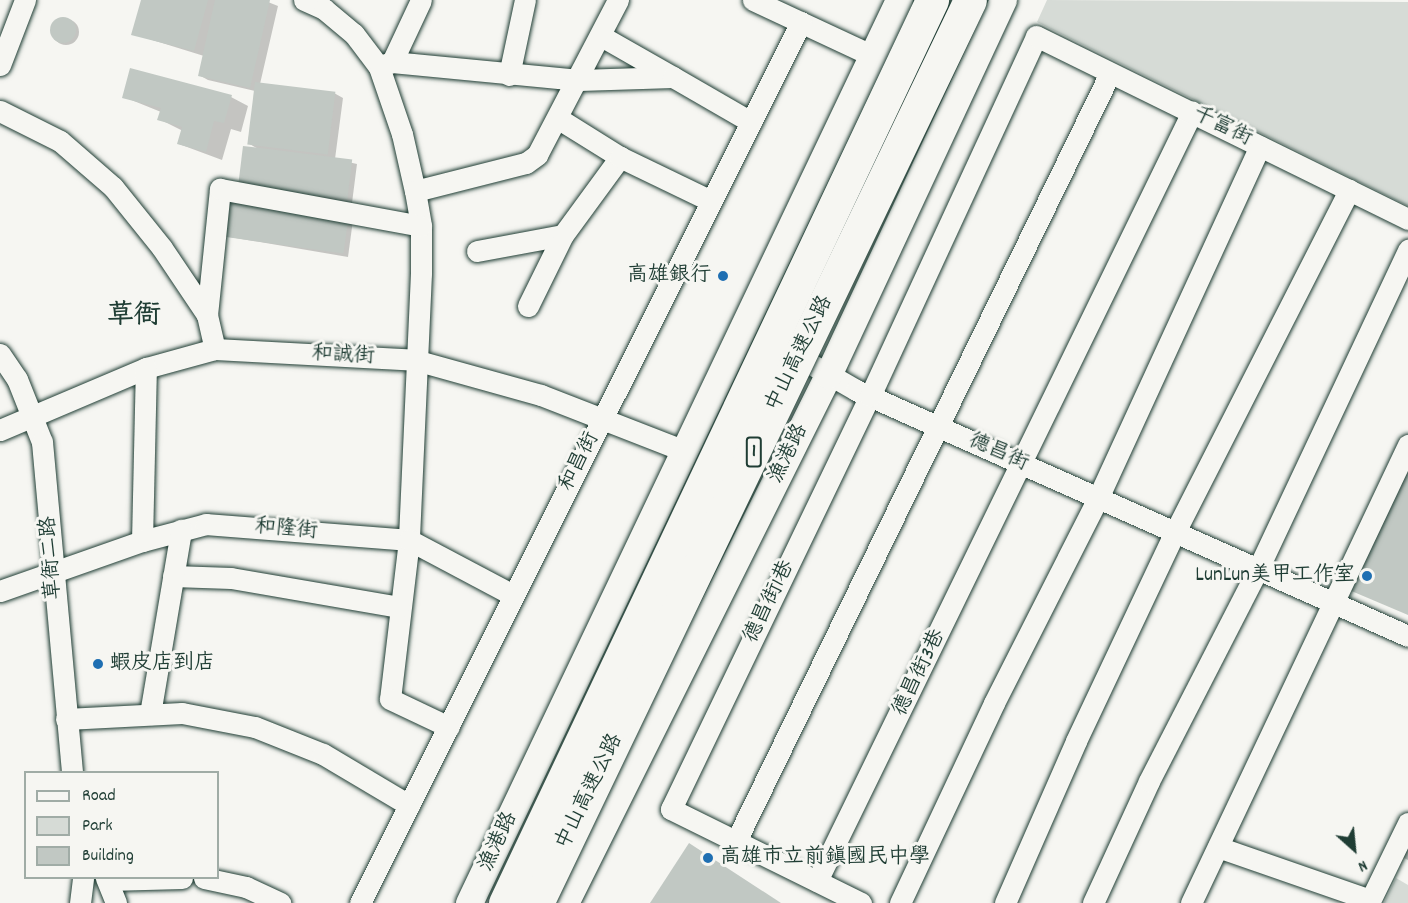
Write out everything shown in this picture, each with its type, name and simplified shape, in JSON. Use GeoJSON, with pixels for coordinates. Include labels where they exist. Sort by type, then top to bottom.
{"type":"FeatureCollection","features":[{"type":"Feature","properties":{"kind":"highway","name":"中山高速公路"},"geometry":{"type":"LineString","coordinates":[[505,903],[932,0]]}},
{"type":"Feature","properties":{"kind":"highway","name":"中山高速公路"},"geometry":{"type":"LineString","coordinates":[[537,903],[970,0]]}},
{"type":"Feature","properties":{"kind":"street"},"geometry":{"type":"LineString","coordinates":[[0,65],[25,0]]}},
{"type":"Feature","properties":{"kind":"street"},"geometry":{"type":"LineString","coordinates":[[304,0],[324,9],[386,64],[415,191],[421,226],[409,540],[399,607],[390,699],[449,727]]}},
{"type":"Feature","properties":{"kind":"street"},"geometry":{"type":"LineString","coordinates":[[386,64],[421,0]]}},
{"type":"Feature","properties":{"kind":"street"},"geometry":{"type":"LineString","coordinates":[[509,75],[525,0]]}},
{"type":"Feature","properties":{"kind":"street"},"geometry":{"type":"LineString","coordinates":[[415,191],[526,163],[537,155],[559,119],[618,0]]}},
{"type":"Feature","properties":{"kind":"street"},"geometry":{"type":"LineString","coordinates":[[753,0],[871,55]]}},
{"type":"Feature","properties":{"kind":"street","name":"漁港路"},"geometry":{"type":"LineString","coordinates":[[469,903],[899,0]]}},
{"type":"Feature","properties":{"kind":"street","name":"漁港路"},"geometry":{"type":"LineString","coordinates":[[565,903],[828,375],[1003,0]]}},
{"type":"Feature","properties":{"kind":"street","name":"和昌街"},"geometry":{"type":"LineString","coordinates":[[360,903],[801,22]]}},
{"type":"Feature","properties":{"kind":"street"},"geometry":{"type":"LineString","coordinates":[[601,36],[751,122]]}},
{"type":"Feature","properties":{"kind":"street","name":"千富街"},"geometry":{"type":"LineString","coordinates":[[1036,36],[1408,219]]}},
{"type":"Feature","properties":{"kind":"street","name":"德昌街1巷"},"geometry":{"type":"LineString","coordinates":[[736,841],[671,809],[870,396],[1036,36]]}},
{"type":"Feature","properties":{"kind":"street"},"geometry":{"type":"LineString","coordinates":[[386,64],[579,80],[673,77]]}},
{"type":"Feature","properties":{"kind":"street"},"geometry":{"type":"LineString","coordinates":[[861,903],[736,841],[1110,72]]}},
{"type":"Feature","properties":{"kind":"street"},"geometry":{"type":"LineString","coordinates":[[0,111],[60,141],[113,187],[162,248],[207,315]]}},
{"type":"Feature","properties":{"kind":"street","name":"德昌街3巷"},"geometry":{"type":"LineString","coordinates":[[816,881],[1192,112]]}},
{"type":"Feature","properties":{"kind":"street"},"geometry":{"type":"LineString","coordinates":[[559,119],[620,157],[711,201]]}},
{"type":"Feature","properties":{"kind":"street"},"geometry":{"type":"LineString","coordinates":[[900,903],[994,703],[1098,498],[1260,146]]}},
{"type":"Feature","properties":{"kind":"street"},"geometry":{"type":"LineString","coordinates":[[528,306],[563,235],[620,157]]}},
{"type":"Feature","properties":{"kind":"street"},"geometry":{"type":"LineString","coordinates":[[215,349],[207,315],[220,189],[421,226]]}},
{"type":"Feature","properties":{"kind":"street"},"geometry":{"type":"LineString","coordinates":[[1005,903],[1076,741],[1175,532],[1349,190]]}},
{"type":"Feature","properties":{"kind":"street"},"geometry":{"type":"LineString","coordinates":[[477,251],[563,235]]}},
{"type":"Feature","properties":{"kind":"street"},"geometry":{"type":"LineString","coordinates":[[1093,903],[1149,781],[1258,569],[1408,250]]}},
{"type":"Feature","properties":{"kind":"street","name":"德昌街"},"geometry":{"type":"LineString","coordinates":[[745,325],[828,375],[870,396],[1408,636]]}},
{"type":"Feature","properties":{"kind":"street","name":"和誠街"},"geometry":{"type":"LineString","coordinates":[[0,430],[147,368],[215,349],[415,360],[541,395],[685,451]]}},
{"type":"Feature","properties":{"kind":"street","name":"草衙二路"},"geometry":{"type":"LineString","coordinates":[[0,354],[34,414],[42,442],[72,771]]}},
{"type":"Feature","properties":{"kind":"street"},"geometry":{"type":"LineString","coordinates":[[142,541],[147,368]]}},
{"type":"Feature","properties":{"kind":"street"},"geometry":{"type":"LineString","coordinates":[[1191,903],[1408,445]]}},
{"type":"Feature","properties":{"kind":"street","name":"和隆街"},"geometry":{"type":"LineString","coordinates":[[0,591],[52,570],[142,541],[206,524],[409,540],[513,595]]}},
{"type":"Feature","properties":{"kind":"street"},"geometry":{"type":"LineString","coordinates":[[150,714],[181,530]]}},
{"type":"Feature","properties":{"kind":"street"},"geometry":{"type":"LineString","coordinates":[[173,576],[231,578],[399,607]]}},
{"type":"Feature","properties":{"kind":"street"},"geometry":{"type":"LineString","coordinates":[[66,718],[182,713],[255,727],[323,754],[409,805]]}},
{"type":"Feature","properties":{"kind":"street"},"geometry":{"type":"LineString","coordinates":[[1218,847],[1370,902],[1400,862],[1408,824]]}},
{"type":"Feature","properties":{"kind":"street"},"geometry":{"type":"LineString","coordinates":[[80,903],[83,879]]}},
{"type":"Feature","properties":{"kind":"street"},"geometry":{"type":"LineString","coordinates":[[107,879],[116,903]]}},
{"type":"Feature","properties":{"kind":"street"},"geometry":{"type":"LineString","coordinates":[[209,879],[246,887],[281,903]]}},
{"type":"Feature","properties":{"kind":"green space"},"geometry":{"type":"Polygon","coordinates":[[[1047,0],[1408,2],[1408,206],[1037,22],[1047,0]]]}},
{"type":"Feature","properties":{"kind":"green space"},"geometry":{"type":"Polygon","coordinates":[[[1396,878],[1408,885],[1408,903],[1384,903],[1396,878]]]}},
{"type":"Feature","properties":{"kind":"building"},"geometry":{"type":"Polygon","coordinates":[[[141,0],[208,0],[194,51],[131,35],[141,0]]]}},
{"type":"Feature","properties":{"kind":"building"},"geometry":{"type":"Polygon","coordinates":[[[215,0],[270,0],[250,88],[198,76],[215,0]]]}},
{"type":"Feature","properties":{"kind":"building"},"geometry":{"type":"Polygon","coordinates":[[[63,17],[72,21],[76,30],[72,39],[63,43],[54,39],[50,30],[54,21],[63,17]]]}},
{"type":"Feature","properties":{"kind":"building"},"geometry":{"type":"Polygon","coordinates":[[[130,68],[232,95],[224,123],[214,121],[206,152],[177,144],[182,127],[157,120],[161,108],[122,98],[130,68]]]}},
{"type":"Feature","properties":{"kind":"building"},"geometry":{"type":"Polygon","coordinates":[[[255,82],[335,92],[328,154],[247,145],[255,82]]]}},
{"type":"Feature","properties":{"kind":"building"},"geometry":{"type":"Polygon","coordinates":[[[243,146],[352,159],[347,199],[238,186],[243,146]]]}},
{"type":"Feature","properties":{"kind":"building"},"geometry":{"type":"Polygon","coordinates":[[[228,198],[349,215],[343,254],[223,237],[228,198]]]}},
{"type":"Feature","properties":{"kind":"building"},"geometry":{"type":"Polygon","coordinates":[[[1408,455],[1408,615],[1342,587],[1408,455]]]}},
{"type":"Feature","properties":{"kind":"building"},"geometry":{"type":"Polygon","coordinates":[[[689,843],[781,903],[650,903],[689,843]]]}},
{"type":"Feature","properties":{"kind":"place","name":"高雄銀行"},"geometry":{"type":"Point","coordinates":[723,276]}},
{"type":"Feature","properties":{"kind":"place","name":"LunLun美甲工作室"},"geometry":{"type":"Point","coordinates":[1367,576]}},
{"type":"Feature","properties":{"kind":"place","name":"蝦皮店到店"},"geometry":{"type":"Point","coordinates":[98,664]}},
{"type":"Feature","properties":{"kind":"place","name":"高雄市立前鎮國民中學"},"geometry":{"type":"Point","coordinates":[708,858]}},
{"type":"Feature","properties":{"kind":"district","name":"草衙"},"geometry":{"type":"Point","coordinates":[134,317]}}]}
